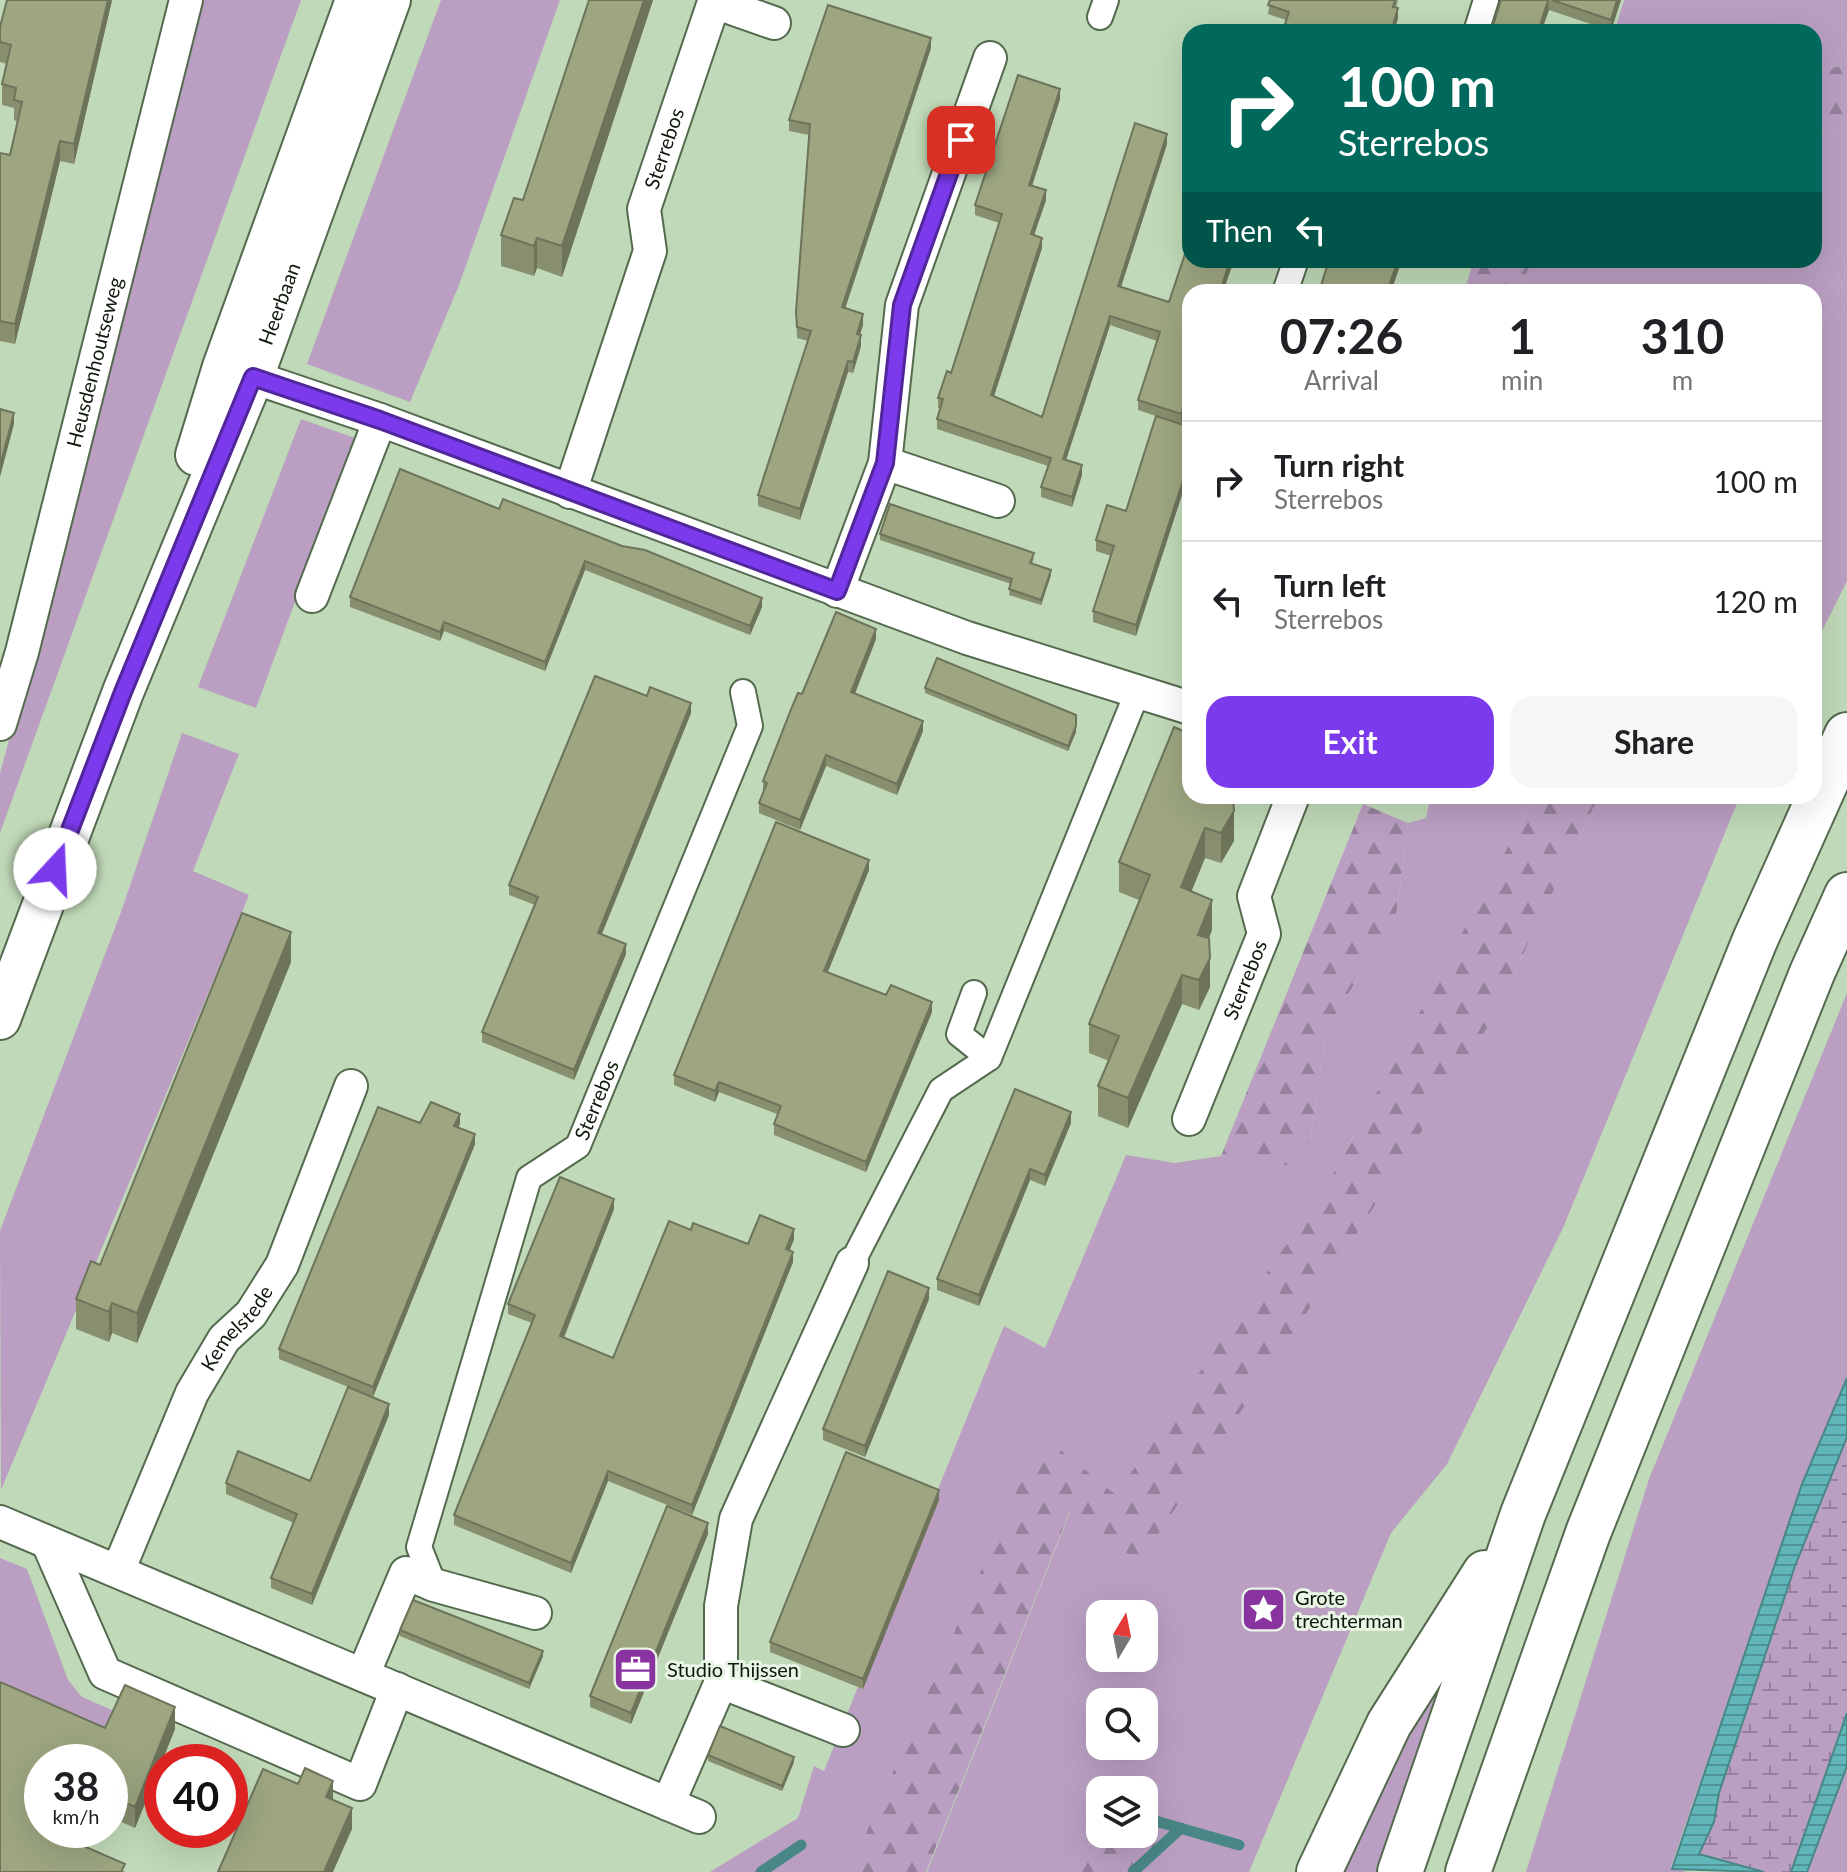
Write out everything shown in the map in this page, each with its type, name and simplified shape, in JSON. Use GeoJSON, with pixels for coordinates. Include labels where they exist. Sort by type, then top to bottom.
{"type":"FeatureCollection","features":[{"type":"Feature","properties":{"kind":"highway"},"geometry":{"type":"LineString","coordinates":[[1822,791],[1847,735]]}},
{"type":"Feature","properties":{"kind":"highway"},"geometry":{"type":"LineString","coordinates":[[1400,1872],[1523,1514],[1755,940],[1816,804]]}},
{"type":"Feature","properties":{"kind":"highway"},"geometry":{"type":"LineString","coordinates":[[1468,1872],[1588,1533],[1806,987],[1847,895]]}},
{"type":"Feature","properties":{"kind":"highway"},"geometry":{"type":"LineString","coordinates":[[1319,1872],[1389,1724],[1523,1514]]}},
{"type":"Feature","properties":{"kind":"street","name":"Heusdenhoutseweg"},"geometry":{"type":"LineString","coordinates":[[0,724],[22,652],[186,0]]}},
{"type":"Feature","properties":{"kind":"street","name":"Heerbaan"},"geometry":{"type":"LineString","coordinates":[[0,1019],[123,692],[238,372],[356,0]]}},
{"type":"Feature","properties":{"kind":"street","name":"Heerbaan"},"geometry":{"type":"LineString","coordinates":[[238,372],[390,0]]}},
{"type":"Feature","properties":{"kind":"street"},"geometry":{"type":"LineString","coordinates":[[1478,24],[1486,0]]}},
{"type":"Feature","properties":{"kind":"street","name":"Sterrebos"},"geometry":{"type":"LineString","coordinates":[[570,492],[650,251],[644,209],[714,2],[774,23]]}},
{"type":"Feature","properties":{"kind":"street"},"geometry":{"type":"LineString","coordinates":[[837,591],[885,463],[902,305],[990,58]]}},
{"type":"Feature","properties":{"kind":"street"},"geometry":{"type":"LineString","coordinates":[[238,372],[380,420],[837,591],[1182,706]]}},
{"type":"Feature","properties":{"kind":"street"},"geometry":{"type":"LineString","coordinates":[[312,596],[380,420]]}},
{"type":"Feature","properties":{"kind":"street"},"geometry":{"type":"LineString","coordinates":[[885,463],[998,501]]}},
{"type":"Feature","properties":{"kind":"street","name":"Sterrebos"},"geometry":{"type":"LineString","coordinates":[[434,1585],[419,1547],[529,1178],[578,1146],[750,726],[743,692]]}},
{"type":"Feature","properties":{"kind":"street"},"geometry":{"type":"LineString","coordinates":[[668,1804],[721,1682],[721,1606],[736,1519],[852,1263],[941,1090],[989,1058],[1137,693]]}},
{"type":"Feature","properties":{"kind":"street","name":"Sterrebos"},"geometry":{"type":"LineString","coordinates":[[1189,1119],[1264,934],[1254,896],[1290,804]]}},
{"type":"Feature","properties":{"kind":"street"},"geometry":{"type":"LineString","coordinates":[[974,993],[959,1034],[989,1058]]}},
{"type":"Feature","properties":{"kind":"street","name":"Kemelstede"},"geometry":{"type":"LineString","coordinates":[[118,1571],[192,1393],[224,1339],[251,1314],[282,1265],[351,1086]]}},
{"type":"Feature","properties":{"kind":"street"},"geometry":{"type":"LineString","coordinates":[[0,1522],[699,1817]]}},
{"type":"Feature","properties":{"kind":"street"},"geometry":{"type":"LineString","coordinates":[[48,1543],[105,1673],[360,1784],[397,1689]]}},
{"type":"Feature","properties":{"kind":"street"},"geometry":{"type":"LineString","coordinates":[[363,1675],[406,1573],[434,1585],[535,1613]]}},
{"type":"Feature","properties":{"kind":"street"},"geometry":{"type":"LineString","coordinates":[[721,1682],[843,1730]]}},
{"type":"Feature","properties":{"kind":"green space"},"geometry":{"type":"Polygon","coordinates":[[[194,0],[301,0],[0,833],[0,773],[45,608],[194,0]]]}},
{"type":"Feature","properties":{"kind":"green space"},"geometry":{"type":"Polygon","coordinates":[[[441,0],[560,0],[459,285],[410,402],[307,364],[441,0]]]}},
{"type":"Feature","properties":{"kind":"green space"},"geometry":{"type":"Polygon","coordinates":[[[1624,0],[1847,0],[1847,63],[1822,72],[1822,24],[1616,24],[1624,0]]]}},
{"type":"Feature","properties":{"kind":"green space"},"geometry":{"type":"Polygon","coordinates":[[[1847,63],[1847,127],[1822,135],[1822,72],[1847,63]]]}},
{"type":"Feature","properties":{"kind":"green space"},"geometry":{"type":"Polygon","coordinates":[[[1847,127],[1847,267],[1822,297],[1822,284],[1524,284],[1528,268],[1822,268],[1822,135],[1847,127]]]}},
{"type":"Feature","properties":{"kind":"green space"},"geometry":{"type":"Polygon","coordinates":[[[1847,267],[1822,324],[1822,297],[1847,267]]]}},
{"type":"Feature","properties":{"kind":"green space"},"geometry":{"type":"Polygon","coordinates":[[[1472,268],[1528,268],[1524,284],[1466,284],[1472,268]]]}},
{"type":"Feature","properties":{"kind":"green space"},"geometry":{"type":"Polygon","coordinates":[[[1847,271],[1847,581],[1822,631],[1822,324],[1847,271]]]}},
{"type":"Feature","properties":{"kind":"green space"},"geometry":{"type":"Polygon","coordinates":[[[301,419],[355,438],[256,708],[198,687],[301,419]]]}},
{"type":"Feature","properties":{"kind":"green space"},"geometry":{"type":"Polygon","coordinates":[[[182,733],[239,754],[193,871],[249,895],[1,1490],[0,1231],[121,912],[182,733]]]}},
{"type":"Feature","properties":{"kind":"green space"},"geometry":{"type":"Polygon","coordinates":[[[1363,804],[1408,823],[1396,917],[1327,1028],[1310,1140],[1295,1162],[1270,1171],[1221,1156],[1363,804]]]}},
{"type":"Feature","properties":{"kind":"green space"},"geometry":{"type":"Polygon","coordinates":[[[1429,804],[1531,804],[1330,1180],[1116,1496],[1041,1435],[849,1872],[710,1872],[798,1818],[814,1766],[824,1771],[1004,1326],[1045,1348],[1126,1155],[1175,1163],[1221,1156],[1270,1171],[1310,1140],[1327,1028],[1396,917],[1408,823],[1426,818],[1429,804]]]}},
{"type":"Feature","properties":{"kind":"green space"},"geometry":{"type":"Polygon","coordinates":[[[1531,804],[1595,804],[1489,1025],[1294,1333],[1139,1562],[1070,1511],[926,1872],[849,1872],[1041,1434],[1116,1495],[1330,1180],[1531,804]]]}},
{"type":"Feature","properties":{"kind":"green space"},"geometry":{"type":"Polygon","coordinates":[[[1595,804],[1737,804],[1563,1228],[1447,1464],[1391,1533],[1249,1872],[1124,1872],[1182,1839],[1158,1840],[1158,1776],[1086,1776],[1086,1845],[1081,1845],[1070,1872],[927,1872],[1071,1510],[1139,1561],[1294,1333],[1489,1025],[1595,804]]]}},
{"type":"Feature","properties":{"kind":"green space"},"geometry":{"type":"Polygon","coordinates":[[[1847,993],[1847,1378],[1802,1484],[1671,1867],[1687,1872],[1526,1872],[1649,1479],[1847,993]]]}},
{"type":"Feature","properties":{"kind":"green space"},"geometry":{"type":"Polygon","coordinates":[[[1847,1437],[1847,1713],[1791,1872],[1764,1872],[1702,1856],[1700,1849],[1714,1822],[1719,1793],[1795,1566],[1847,1437]]]}},
{"type":"Feature","properties":{"kind":"green space"},"geometry":{"type":"Polygon","coordinates":[[[0,1558],[27,1569],[68,1680],[82,1697],[112,1710],[97,1744],[64,1744],[0,1697],[0,1558]]]}},
{"type":"Feature","properties":{"kind":"green space"},"geometry":{"type":"Polygon","coordinates":[[[1452,1649],[1377,1872],[1326,1872],[1452,1649]]]}},
{"type":"Feature","properties":{"kind":"green space"},"geometry":{"type":"Polygon","coordinates":[[[1847,1766],[1847,1872],[1807,1872],[1847,1766]]]}},
{"type":"Feature","properties":{"kind":"green space"},"geometry":{"type":"Polygon","coordinates":[[[1184,1838],[1124,1872],[1070,1872],[1081,1845],[1086,1845],[1086,1848],[1158,1848],[1158,1840],[1184,1838]]]}},
{"type":"Feature","properties":{"kind":"water"},"geometry":{"type":"Polygon","coordinates":[[[1847,1378],[1847,1437],[1795,1566],[1719,1793],[1714,1822],[1699,1854],[1764,1872],[1672,1869],[1802,1484],[1847,1378]]]}},
{"type":"Feature","properties":{"kind":"water"},"geometry":{"type":"Polygon","coordinates":[[[1847,1713],[1847,1766],[1807,1872],[1791,1872],[1847,1713]]]}},
{"type":"Feature","properties":{"kind":"building"},"geometry":{"type":"Polygon","coordinates":[[[7,0],[108,0],[74,144],[60,141],[15,324],[0,321],[0,153],[10,155],[22,102],[14,100],[16,88],[2,84],[11,45],[0,42],[0,27],[7,0]]]}},
{"type":"Feature","properties":{"kind":"building"},"geometry":{"type":"Polygon","coordinates":[[[589,0],[644,0],[562,246],[537,238],[534,246],[501,235],[514,198],[523,200],[589,0]]]}},
{"type":"Feature","properties":{"kind":"building"},"geometry":{"type":"Polygon","coordinates":[[[1270,0],[1395,0],[1393,7],[1398,8],[1393,24],[1285,24],[1289,12],[1268,5],[1270,0]]]}},
{"type":"Feature","properties":{"kind":"building"},"geometry":{"type":"Polygon","coordinates":[[[1501,0],[1548,0],[1540,24],[1494,24],[1501,0]]]}},
{"type":"Feature","properties":{"kind":"building"},"geometry":{"type":"Polygon","coordinates":[[[1552,0],[1617,0],[1611,20],[1552,0]]]}},
{"type":"Feature","properties":{"kind":"building"},"geometry":{"type":"Polygon","coordinates":[[[828,5],[931,38],[842,307],[863,314],[857,334],[861,335],[853,362],[848,361],[800,509],[758,495],[811,331],[797,327],[796,312],[810,124],[789,120],[828,5]]]}},
{"type":"Feature","properties":{"kind":"building"},"geometry":{"type":"Polygon","coordinates":[[[1018,75],[1060,89],[1029,185],[1046,190],[1031,234],[1042,238],[991,395],[1042,417],[1135,123],[1167,134],[1118,286],[1169,302],[1182,263],[1182,268],[1228,268],[1222,284],[1182,284],[1181,414],[1138,400],[1160,332],[1110,316],[1063,459],[1082,465],[1072,497],[1041,487],[1051,458],[937,419],[943,399],[938,398],[947,371],[951,373],[1002,214],[975,205],[1018,75]]]}},
{"type":"Feature","properties":{"kind":"building"},"geometry":{"type":"Polygon","coordinates":[[[1326,268],[1395,268],[1390,284],[1322,284],[1326,268]]]}},
{"type":"Feature","properties":{"kind":"building"},"geometry":{"type":"Polygon","coordinates":[[[0,409],[14,413],[0,466],[0,409]]]}},
{"type":"Feature","properties":{"kind":"building"},"geometry":{"type":"Polygon","coordinates":[[[1156,416],[1182,424],[1182,484],[1136,625],[1093,611],[1114,546],[1096,540],[1107,505],[1126,511],[1156,416]]]}},
{"type":"Feature","properties":{"kind":"building"},"geometry":{"type":"Polygon","coordinates":[[[400,469],[499,509],[503,499],[622,546],[645,550],[762,598],[750,626],[585,561],[545,662],[444,622],[440,632],[350,597],[400,469]]]}},
{"type":"Feature","properties":{"kind":"building"},"geometry":{"type":"Polygon","coordinates":[[[890,504],[1034,553],[1030,563],[1051,570],[1041,600],[1009,589],[1012,579],[880,534],[890,504]]]}},
{"type":"Feature","properties":{"kind":"building"},"geometry":{"type":"Polygon","coordinates":[[[836,612],[876,629],[851,692],[923,721],[897,784],[826,755],[800,820],[759,803],[767,783],[763,781],[792,707],[798,693],[802,694],[836,612]]]}},
{"type":"Feature","properties":{"kind":"building"},"geometry":{"type":"Polygon","coordinates":[[[937,658],[1076,715],[1076,726],[1068,746],[925,688],[937,658]]]}},
{"type":"Feature","properties":{"kind":"building"},"geometry":{"type":"Polygon","coordinates":[[[595,676],[647,696],[650,687],[691,703],[598,933],[626,944],[574,1070],[482,1032],[538,897],[509,885],[595,676]]]}},
{"type":"Feature","properties":{"kind":"building"},"geometry":{"type":"Polygon","coordinates":[[[1174,727],[1182,730],[1182,804],[1234,804],[1234,811],[1221,833],[1205,828],[1181,887],[1212,900],[1198,935],[1209,938],[1210,958],[1199,980],[1182,975],[1128,1098],[1098,1086],[1119,1036],[1089,1024],[1150,875],[1119,862],[1174,727]]]}},
{"type":"Feature","properties":{"kind":"building"},"geometry":{"type":"Polygon","coordinates":[[[776,822],[869,860],[824,971],[886,995],[891,985],[932,1002],[866,1162],[774,1124],[781,1106],[719,1082],[715,1091],[674,1075],[776,822]]]}},
{"type":"Feature","properties":{"kind":"building"},"geometry":{"type":"Polygon","coordinates":[[[242,913],[291,932],[137,1313],[112,1303],[109,1312],[76,1299],[91,1261],[100,1265],[242,913]]]}},
{"type":"Feature","properties":{"kind":"building"},"geometry":{"type":"Polygon","coordinates":[[[1015,1089],[1071,1112],[1045,1175],[1030,1169],[979,1295],[937,1279],[1015,1089]]]}},
{"type":"Feature","properties":{"kind":"building"},"geometry":{"type":"Polygon","coordinates":[[[431,1102],[460,1114],[454,1126],[475,1134],[373,1387],[279,1349],[378,1107],[420,1123],[431,1102]]]}},
{"type":"Feature","properties":{"kind":"building"},"geometry":{"type":"Polygon","coordinates":[[[560,1177],[614,1199],[560,1336],[613,1358],[669,1221],[691,1230],[693,1223],[748,1244],[760,1215],[794,1229],[786,1249],[793,1252],[692,1505],[608,1471],[571,1563],[454,1515],[535,1315],[508,1304],[560,1177]]]}},
{"type":"Feature","properties":{"kind":"building"},"geometry":{"type":"Polygon","coordinates":[[[888,1271],[929,1288],[865,1446],[823,1429],[888,1271]]]}},
{"type":"Feature","properties":{"kind":"building"},"geometry":{"type":"Polygon","coordinates":[[[348,1387],[389,1404],[312,1594],[271,1578],[297,1514],[226,1483],[238,1451],[310,1481],[348,1387]]]}},
{"type":"Feature","properties":{"kind":"building"},"geometry":{"type":"Polygon","coordinates":[[[846,1452],[939,1490],[863,1679],[770,1642],[846,1452]]]}},
{"type":"Feature","properties":{"kind":"building"},"geometry":{"type":"Polygon","coordinates":[[[667,1506],[708,1523],[631,1713],[590,1696],[667,1506]]]}},
{"type":"Feature","properties":{"kind":"building"},"geometry":{"type":"Polygon","coordinates":[[[413,1600],[543,1651],[529,1683],[400,1630],[413,1600]]]}},
{"type":"Feature","properties":{"kind":"building"},"geometry":{"type":"Polygon","coordinates":[[[0,1682],[105,1728],[125,1685],[175,1707],[160,1744],[144,1744],[144,1784],[135,1807],[128,1804],[128,1744],[24,1744],[24,1848],[88,1848],[125,1864],[121,1872],[0,1872],[0,1682]]]}},
{"type":"Feature","properties":{"kind":"building"},"geometry":{"type":"Polygon","coordinates":[[[720,1726],[794,1757],[782,1786],[708,1755],[720,1726]]]}},
{"type":"Feature","properties":{"kind":"building"},"geometry":{"type":"Polygon","coordinates":[[[305,1768],[333,1781],[326,1797],[352,1808],[324,1872],[218,1872],[228,1848],[248,1848],[248,1803],[263,1769],[298,1784],[305,1768]]]}},
{"type":"Feature","properties":{"kind":"waterway"},"geometry":{"type":"LineString","coordinates":[[1158,1822],[1239,1845]]}},
{"type":"Feature","properties":{"kind":"waterway"},"geometry":{"type":"LineString","coordinates":[[1133,1872],[1181,1828]]}},
{"type":"Feature","properties":{"kind":"waterway"},"geometry":{"type":"LineString","coordinates":[[761,1872],[801,1845]]}},
{"type":"Feature","properties":{"kind":"place","name":"Grote trechterman"},"geometry":{"type":"Point","coordinates":[1264,1610]}},
{"type":"Feature","properties":{"kind":"place","name":"Studio Thijssen"},"geometry":{"type":"Point","coordinates":[636,1670]}},
{"type":"Feature","properties":{"kind":"route"},"geometry":{"type":"LineString","coordinates":[[55,869],[123,692],[253,377],[380,420],[837,591],[885,463],[902,305],[961,140]]}}]}
